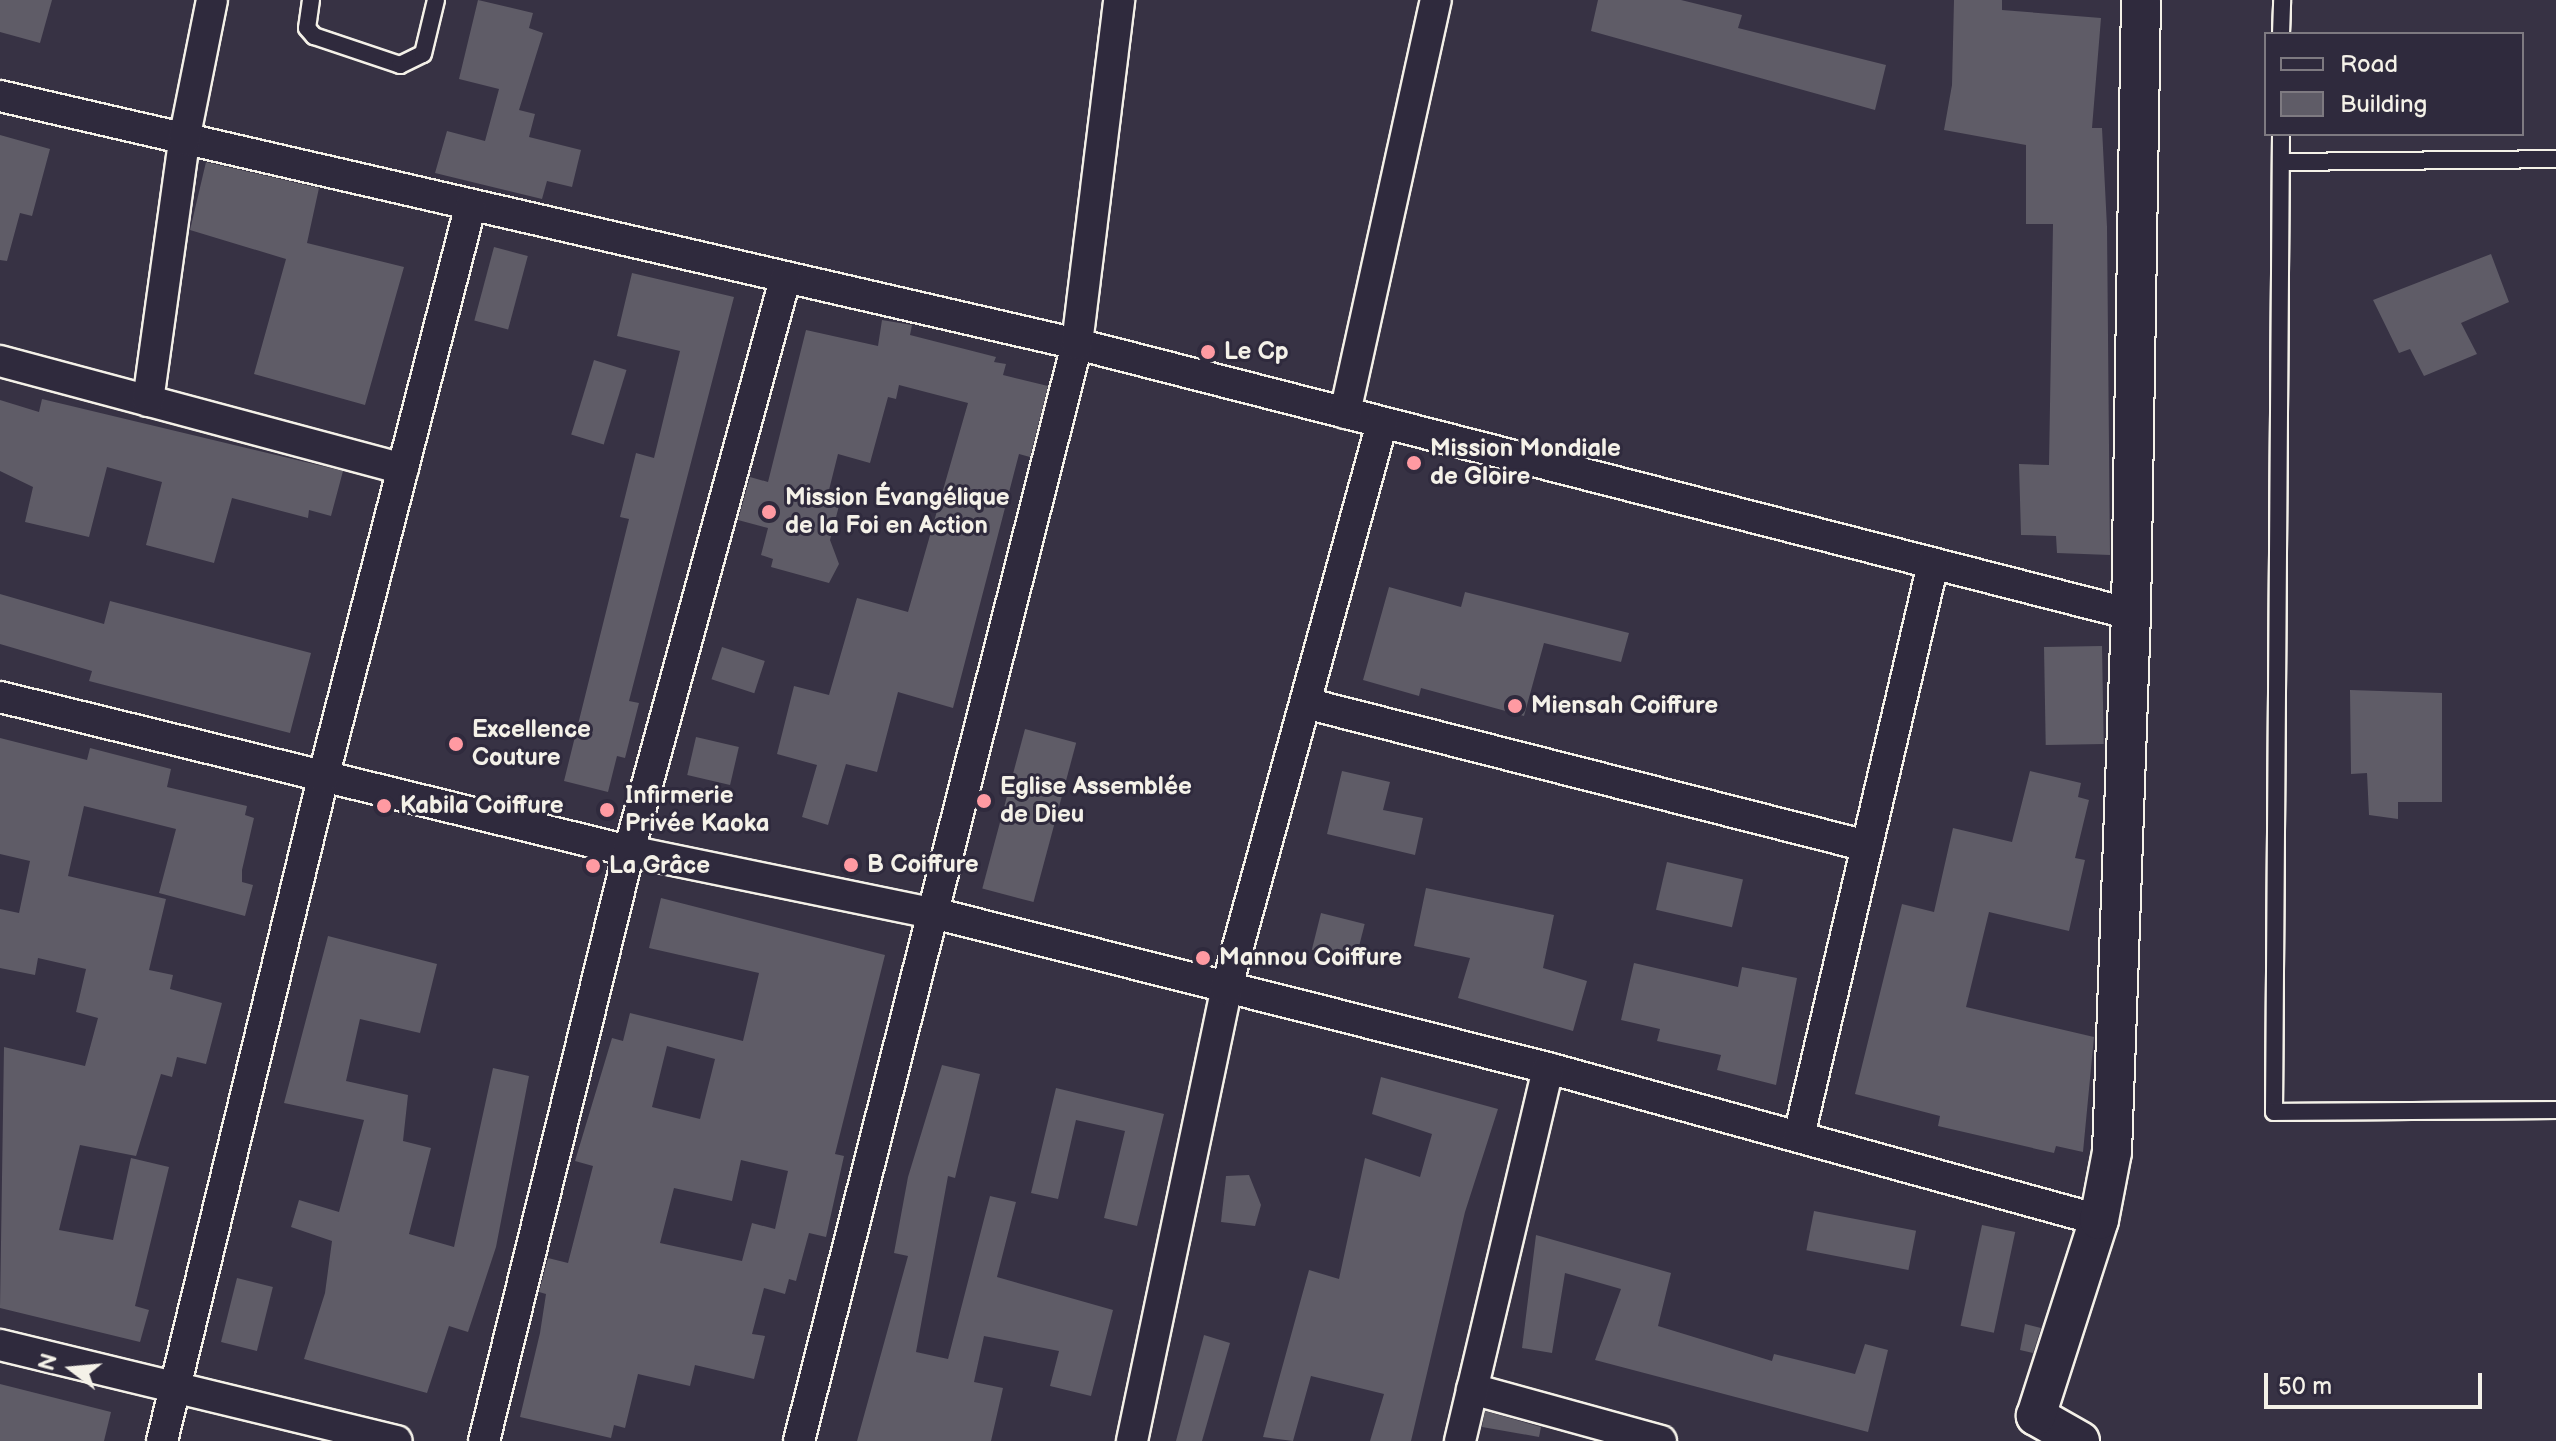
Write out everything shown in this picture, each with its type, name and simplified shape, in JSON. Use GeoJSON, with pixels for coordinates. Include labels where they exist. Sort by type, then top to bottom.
{"type":"FeatureCollection","features":[{"type":"Feature","properties":{"kind":"street"},"geometry":{"type":"LineString","coordinates":[[148,401],[184,140],[212,0]]}},
{"type":"Feature","properties":{"kind":"street"},"geometry":{"type":"LineString","coordinates":[[799,1441],[937,914],[1077,344],[1119,0]]}},
{"type":"Feature","properties":{"kind":"street"},"geometry":{"type":"LineString","coordinates":[[1345,413],[1436,0]]}},
{"type":"Feature","properties":{"kind":"street"},"geometry":{"type":"LineString","coordinates":[[2080,1441],[2032,1429],[2099,1220],[2112,1152],[2131,614],[2141,0]]}},
{"type":"Feature","properties":{"kind":"street"},"geometry":{"type":"LineString","coordinates":[[0,96],[470,208],[1077,344],[2131,614]]}},
{"type":"Feature","properties":{"kind":"street"},"geometry":{"type":"LineString","coordinates":[[162,1441],[323,778],[470,208]]}},
{"type":"Feature","properties":{"kind":"street"},"geometry":{"type":"LineString","coordinates":[[484,1441],[629,851],[785,279]]}},
{"type":"Feature","properties":{"kind":"street"},"geometry":{"type":"LineString","coordinates":[[0,361],[403,469]]}},
{"type":"Feature","properties":{"kind":"street"},"geometry":{"type":"LineString","coordinates":[[1132,1441],[1226,990],[1382,423]]}},
{"type":"Feature","properties":{"kind":"street"},"geometry":{"type":"LineString","coordinates":[[1799,1136],[1933,564]]}},
{"type":"Feature","properties":{"kind":"street"},"geometry":{"type":"LineString","coordinates":[[0,697],[629,851],[937,914],[1226,990],[1548,1068],[2099,1220]]}},
{"type":"Feature","properties":{"kind":"street"},"geometry":{"type":"LineString","coordinates":[[1305,703],[1867,846]]}},
{"type":"Feature","properties":{"kind":"street"},"geometry":{"type":"LineString","coordinates":[[1460,1441],[1548,1068]]}},
{"type":"Feature","properties":{"kind":"street"},"geometry":{"type":"LineString","coordinates":[[0,1345],[397,1441]]}},
{"type":"Feature","properties":{"kind":"street"},"geometry":{"type":"LineString","coordinates":[[1472,1389],[1661,1441]]}},
{"type":"Feature","properties":{"kind":"lane"},"geometry":{"type":"LineString","coordinates":[[311,0],[307,28],[314,36],[400,65],[423,54],[436,0]]}},
{"type":"Feature","properties":{"kind":"lane"},"geometry":{"type":"LineString","coordinates":[[2281,32],[2282,0]]}},
{"type":"Feature","properties":{"kind":"lane"},"geometry":{"type":"LineString","coordinates":[[2281,136],[2274,1112],[2556,1110]]}},
{"type":"Feature","properties":{"kind":"lane"},"geometry":{"type":"LineString","coordinates":[[2281,162],[2556,159]]}},
{"type":"Feature","properties":{"kind":"building"},"geometry":{"type":"Polygon","coordinates":[[[0,0],[52,0],[40,43],[0,32],[0,0]]]}},
{"type":"Feature","properties":{"kind":"building"},"geometry":{"type":"Polygon","coordinates":[[[478,0],[533,13],[529,28],[543,33],[519,110],[535,114],[529,137],[581,150],[572,187],[547,181],[542,199],[435,173],[447,131],[485,141],[499,89],[459,79],[478,0]]]}},
{"type":"Feature","properties":{"kind":"building"},"geometry":{"type":"Polygon","coordinates":[[[1598,0],[1681,0],[1742,15],[1738,28],[1886,65],[1875,110],[1591,31],[1598,0]]]}},
{"type":"Feature","properties":{"kind":"building"},"geometry":{"type":"Polygon","coordinates":[[[1954,0],[2002,0],[2002,10],[2101,18],[2092,128],[2102,128],[2107,227],[2110,555],[2057,553],[2056,536],[2021,535],[2019,464],[2049,465],[2053,224],[2026,224],[2026,145],[1944,130],[1952,85],[1954,0]]]}},
{"type":"Feature","properties":{"kind":"building"},"geometry":{"type":"Polygon","coordinates":[[[0,135],[50,149],[32,216],[20,213],[7,261],[0,260],[0,135]]]}},
{"type":"Feature","properties":{"kind":"building"},"geometry":{"type":"Polygon","coordinates":[[[206,162],[319,188],[307,243],[404,267],[365,405],[254,374],[286,259],[190,230],[206,162]]]}},
{"type":"Feature","properties":{"kind":"building"},"geometry":{"type":"Polygon","coordinates":[[[494,247],[528,256],[508,329],[474,320],[494,247]]]}},
{"type":"Feature","properties":{"kind":"building"},"geometry":{"type":"Polygon","coordinates":[[[2491,254],[2509,302],[2461,323],[2477,354],[2424,376],[2410,349],[2399,353],[2373,300],[2491,254]]]}},
{"type":"Feature","properties":{"kind":"building"},"geometry":{"type":"Polygon","coordinates":[[[632,273],[734,297],[629,701],[639,703],[625,758],[617,756],[608,792],[564,781],[629,519],[620,517],[636,453],[654,458],[680,351],[617,336],[632,273]]]}},
{"type":"Feature","properties":{"kind":"building"},"geometry":{"type":"Polygon","coordinates":[[[882,320],[912,325],[910,335],[996,357],[994,362],[1006,364],[1003,375],[1048,386],[1030,457],[1019,454],[953,708],[898,692],[877,772],[846,764],[828,825],[802,817],[817,765],[777,754],[794,686],[829,695],[857,598],[908,612],[968,403],[899,385],[896,399],[888,397],[870,463],[838,454],[827,498],[840,502],[830,540],[839,564],[829,583],[771,567],[773,559],[761,555],[768,528],[738,520],[750,477],[768,482],[806,330],[878,346],[882,320]]]}},
{"type":"Feature","properties":{"kind":"building"},"geometry":{"type":"Polygon","coordinates":[[[594,360],[627,370],[604,445],[571,435],[594,360]]]}},
{"type":"Feature","properties":{"kind":"building"},"geometry":{"type":"Polygon","coordinates":[[[42,399],[343,471],[331,516],[309,510],[308,518],[232,498],[214,563],[146,545],[162,482],[107,467],[89,537],[25,522],[33,487],[0,471],[0,400],[39,412],[42,399]]]}},
{"type":"Feature","properties":{"kind":"building"},"geometry":{"type":"Polygon","coordinates":[[[1389,587],[1461,607],[1465,592],[1629,633],[1621,662],[1544,643],[1524,716],[1421,688],[1419,696],[1363,680],[1389,587]]]}},
{"type":"Feature","properties":{"kind":"building"},"geometry":{"type":"Polygon","coordinates":[[[0,594],[104,624],[110,601],[311,653],[290,733],[89,681],[92,671],[0,644],[0,594]]]}},
{"type":"Feature","properties":{"kind":"building"},"geometry":{"type":"Polygon","coordinates":[[[2102,646],[2104,744],[2046,745],[2044,647],[2102,646]]]}},
{"type":"Feature","properties":{"kind":"building"},"geometry":{"type":"Polygon","coordinates":[[[722,647],[765,661],[754,693],[711,679],[722,647]]]}},
{"type":"Feature","properties":{"kind":"building"},"geometry":{"type":"Polygon","coordinates":[[[2350,690],[2442,693],[2442,802],[2398,802],[2398,819],[2369,815],[2367,773],[2351,774],[2350,690]]]}},
{"type":"Feature","properties":{"kind":"building"},"geometry":{"type":"Polygon","coordinates":[[[1025,729],[1076,743],[1033,902],[982,888],[1025,729]]]}},
{"type":"Feature","properties":{"kind":"building"},"geometry":{"type":"Polygon","coordinates":[[[696,737],[739,747],[730,785],[687,775],[696,737]]]}},
{"type":"Feature","properties":{"kind":"building"},"geometry":{"type":"Polygon","coordinates":[[[0,738],[87,760],[90,748],[171,769],[167,787],[247,806],[245,815],[254,818],[242,870],[242,882],[253,885],[245,916],[159,893],[176,829],[84,806],[68,876],[166,899],[149,970],[173,975],[170,989],[222,1003],[206,1064],[177,1057],[172,1077],[161,1074],[136,1156],[80,1145],[59,1230],[113,1240],[131,1158],[169,1167],[135,1306],[149,1310],[140,1342],[0,1308],[4,1047],[85,1066],[98,1018],[76,1012],[86,969],[38,958],[35,975],[0,968],[0,909],[19,913],[30,861],[0,854],[0,738]]]}},
{"type":"Feature","properties":{"kind":"building"},"geometry":{"type":"Polygon","coordinates":[[[1342,771],[1390,782],[1383,810],[1423,818],[1415,855],[1327,834],[1342,771]]]}},
{"type":"Feature","properties":{"kind":"building"},"geometry":{"type":"Polygon","coordinates":[[[2030,771],[2081,783],[2078,797],[2089,800],[2075,858],[2085,860],[2069,931],[1989,912],[1966,1007],[2094,1037],[2083,1152],[2056,1146],[2054,1153],[1938,1126],[1940,1116],[1855,1094],[1902,904],[1934,912],[1953,828],[2012,842],[2030,771]]]}},
{"type":"Feature","properties":{"kind":"building"},"geometry":{"type":"Polygon","coordinates":[[[1667,862],[1743,880],[1732,927],[1656,910],[1667,862]]]}},
{"type":"Feature","properties":{"kind":"building"},"geometry":{"type":"Polygon","coordinates":[[[1426,888],[1554,915],[1543,968],[1587,981],[1573,1031],[1458,998],[1470,958],[1414,946],[1426,888]]]}},
{"type":"Feature","properties":{"kind":"building"},"geometry":{"type":"Polygon","coordinates":[[[661,898],[885,955],[835,1154],[844,1156],[826,1237],[809,1233],[796,1281],[789,1279],[785,1294],[764,1288],[752,1334],[765,1336],[754,1379],[695,1365],[690,1386],[638,1374],[625,1428],[614,1425],[611,1438],[520,1417],[540,1333],[546,1294],[539,1292],[548,1258],[568,1263],[593,1166],[575,1161],[612,1038],[623,1041],[630,1013],[743,1041],[759,973],[649,948],[661,898]],[[667,1046],[652,1107],[700,1119],[715,1059],[667,1046]],[[741,1160],[732,1201],[674,1188],[660,1243],[742,1261],[752,1223],[775,1229],[788,1171],[741,1160]]]}},
{"type":"Feature","properties":{"kind":"building"},"geometry":{"type":"Polygon","coordinates":[[[1321,913],[1365,924],[1355,961],[1312,950],[1321,913]]]}},
{"type":"Feature","properties":{"kind":"building"},"geometry":{"type":"Polygon","coordinates":[[[328,936],[437,964],[420,1033],[360,1019],[346,1081],[408,1095],[403,1141],[431,1148],[409,1234],[454,1247],[493,1068],[529,1076],[496,1247],[468,1332],[449,1326],[427,1393],[304,1359],[325,1293],[332,1241],[291,1227],[299,1200],[339,1212],[364,1120],[284,1103],[328,936]]]}},
{"type":"Feature","properties":{"kind":"building"},"geometry":{"type":"Polygon","coordinates":[[[1634,963],[1738,987],[1742,967],[1797,978],[1776,1085],[1717,1070],[1721,1055],[1657,1041],[1660,1029],[1621,1020],[1634,963]]]}},
{"type":"Feature","properties":{"kind":"building"},"geometry":{"type":"Polygon","coordinates":[[[942,1065],[980,1074],[955,1178],[948,1176],[916,1352],[948,1359],[990,1196],[1016,1202],[997,1277],[1113,1310],[1091,1396],[1050,1386],[1059,1351],[984,1336],[974,1382],[1003,1388],[991,1441],[857,1441],[908,1256],[894,1253],[908,1177],[942,1065]]]}},
{"type":"Feature","properties":{"kind":"building"},"geometry":{"type":"Polygon","coordinates":[[[1381,1077],[1498,1109],[1465,1212],[1411,1441],[1370,1441],[1384,1394],[1311,1376],[1293,1441],[1263,1437],[1309,1270],[1339,1279],[1365,1158],[1420,1177],[1432,1134],[1372,1114],[1381,1077]]]}},
{"type":"Feature","properties":{"kind":"building"},"geometry":{"type":"Polygon","coordinates":[[[1056,1088],[1164,1114],[1137,1226],[1104,1218],[1125,1131],[1076,1120],[1058,1199],[1031,1193],[1056,1088]]]}},
{"type":"Feature","properties":{"kind":"building"},"geometry":{"type":"Polygon","coordinates":[[[1249,1175],[1261,1205],[1255,1226],[1221,1222],[1226,1176],[1249,1175]]]}},
{"type":"Feature","properties":{"kind":"building"},"geometry":{"type":"Polygon","coordinates":[[[1814,1211],[1916,1231],[1908,1270],[1806,1250],[1814,1211]]]}},
{"type":"Feature","properties":{"kind":"building"},"geometry":{"type":"Polygon","coordinates":[[[1982,1225],[2015,1232],[1994,1333],[1961,1326],[1982,1225]]]}},
{"type":"Feature","properties":{"kind":"building"},"geometry":{"type":"Polygon","coordinates":[[[1536,1235],[1671,1273],[1658,1326],[1772,1361],[1774,1354],[1855,1374],[1865,1344],[1888,1350],[1868,1432],[1595,1360],[1621,1289],[1565,1273],[1552,1353],[1522,1348],[1536,1235]]]}},
{"type":"Feature","properties":{"kind":"building"},"geometry":{"type":"Polygon","coordinates":[[[237,1278],[273,1287],[257,1351],[221,1342],[237,1278]]]}},
{"type":"Feature","properties":{"kind":"building"},"geometry":{"type":"Polygon","coordinates":[[[2025,1324],[2041,1328],[2033,1353],[2020,1350],[2025,1324]]]}},
{"type":"Feature","properties":{"kind":"building"},"geometry":{"type":"Polygon","coordinates":[[[1204,1335],[1230,1343],[1202,1441],[1176,1441],[1204,1335]]]}},
{"type":"Feature","properties":{"kind":"building"},"geometry":{"type":"Polygon","coordinates":[[[0,1384],[111,1412],[104,1441],[0,1441],[0,1384]]]}},
{"type":"Feature","properties":{"kind":"building"},"geometry":{"type":"Polygon","coordinates":[[[1485,1411],[1541,1427],[1539,1437],[1482,1427],[1485,1411]]]}},
{"type":"Feature","properties":{"kind":"place","name":"Le Cp"},"geometry":{"type":"Point","coordinates":[1208,352]}},
{"type":"Feature","properties":{"kind":"place","name":"Mission Mondiale de Gloire"},"geometry":{"type":"Point","coordinates":[1414,463]}},
{"type":"Feature","properties":{"kind":"place","name":"Mission Évangélique de la Foi en Action"},"geometry":{"type":"Point","coordinates":[769,512]}},
{"type":"Feature","properties":{"kind":"place","name":"Miensah Coiffure"},"geometry":{"type":"Point","coordinates":[1515,706]}},
{"type":"Feature","properties":{"kind":"place","name":"Excellence Couture"},"geometry":{"type":"Point","coordinates":[456,744]}},
{"type":"Feature","properties":{"kind":"place","name":"Eglise Assemblée de Dieu"},"geometry":{"type":"Point","coordinates":[984,801]}},
{"type":"Feature","properties":{"kind":"place","name":"Kabila Coiffure"},"geometry":{"type":"Point","coordinates":[384,806]}},
{"type":"Feature","properties":{"kind":"place","name":"Infirmerie Privée Kaoka"},"geometry":{"type":"Point","coordinates":[607,810]}},
{"type":"Feature","properties":{"kind":"place","name":"B Coiffure"},"geometry":{"type":"Point","coordinates":[851,865]}},
{"type":"Feature","properties":{"kind":"place","name":"La Grâce"},"geometry":{"type":"Point","coordinates":[593,866]}},
{"type":"Feature","properties":{"kind":"place","name":"Mannou Coiffure"},"geometry":{"type":"Point","coordinates":[1203,958]}}]}
